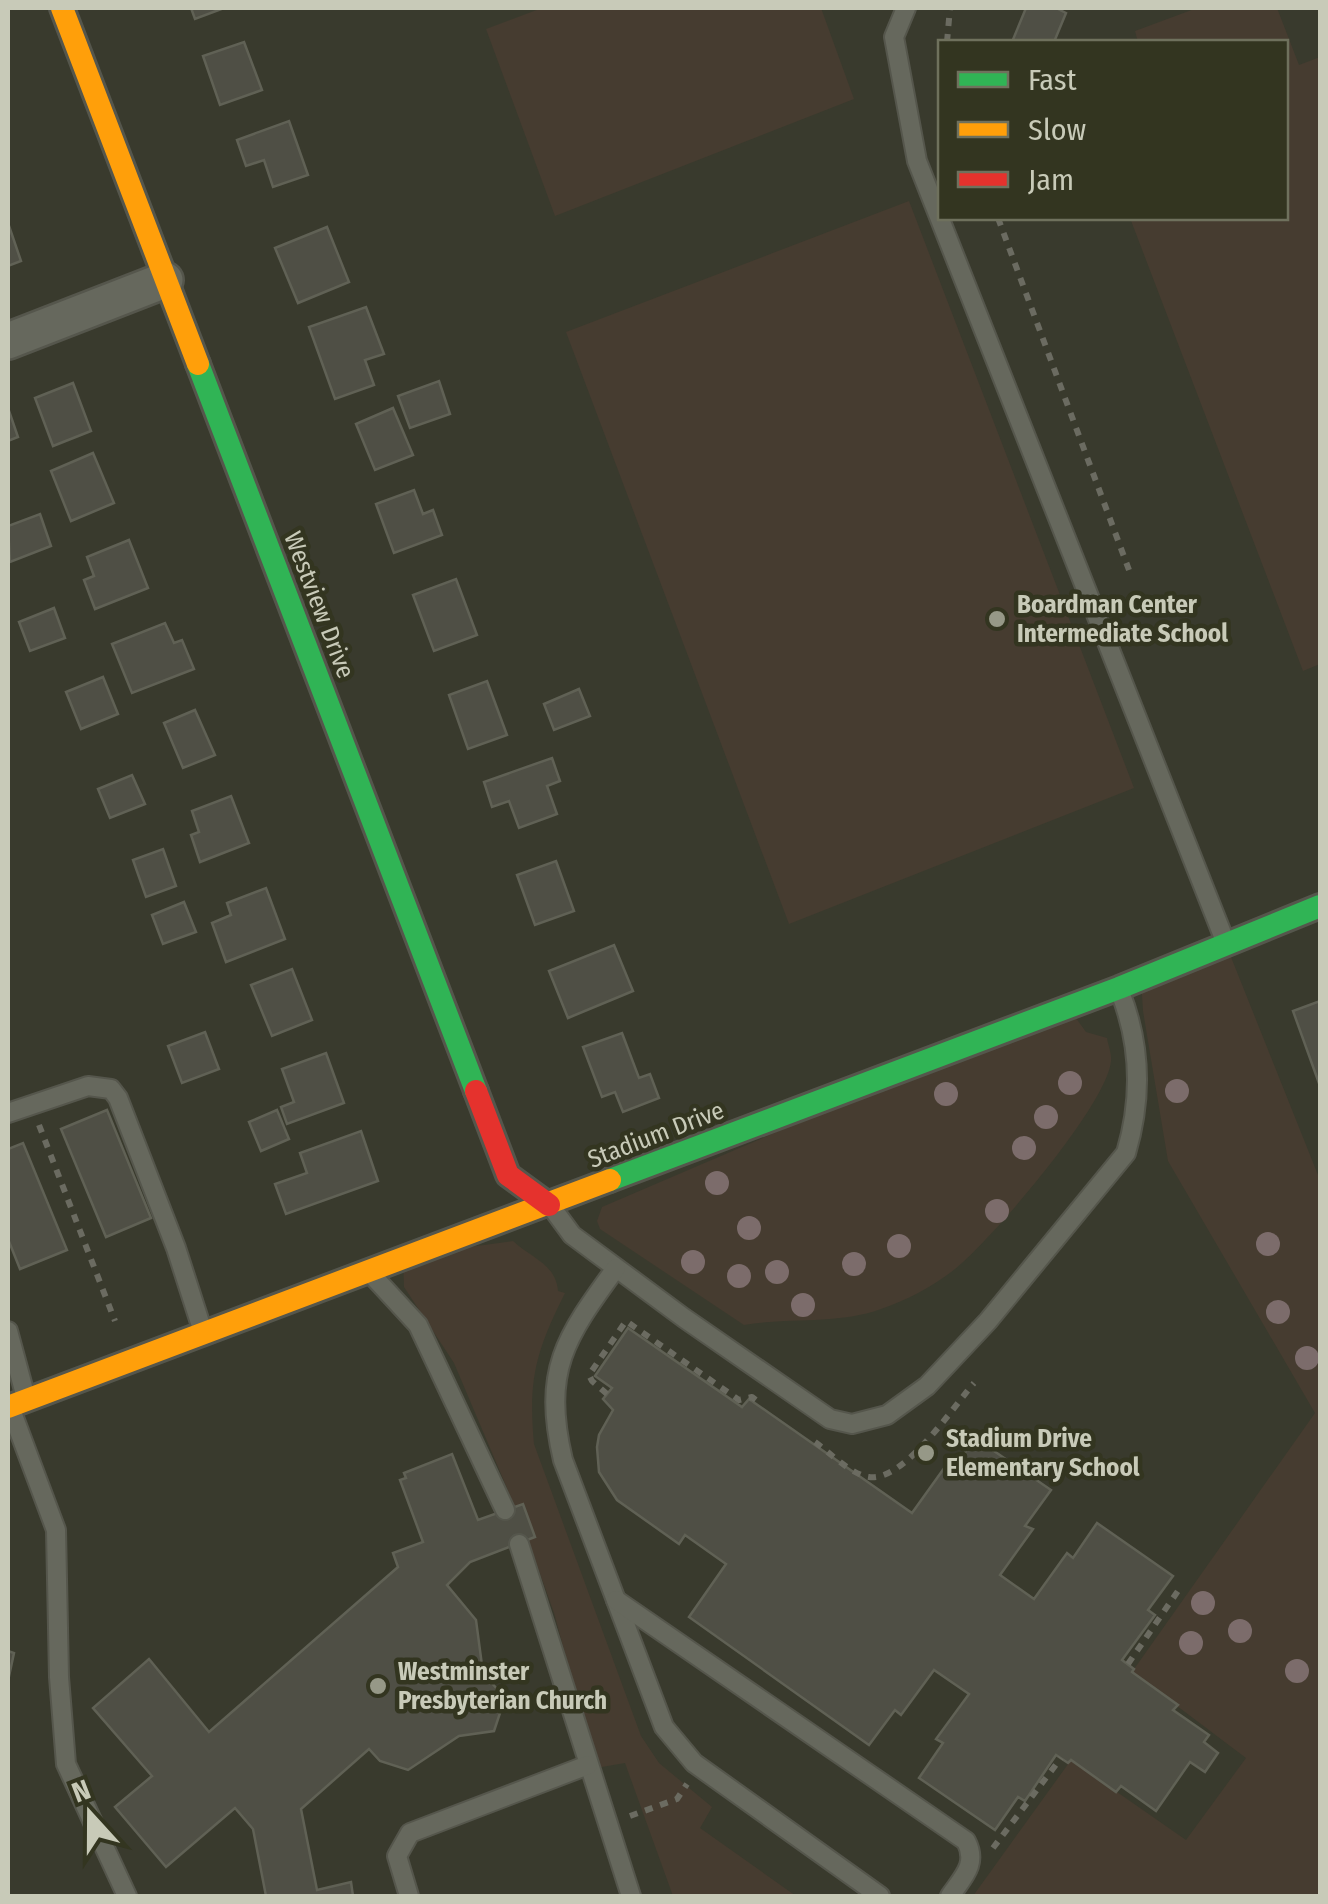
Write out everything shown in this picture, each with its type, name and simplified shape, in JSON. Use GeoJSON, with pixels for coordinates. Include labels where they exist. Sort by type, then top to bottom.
{"type":"FeatureCollection","features":[{"type":"Feature","properties":{"kind":"street","name":"Westview Drive"},"geometry":{"type":"LineString","coordinates":[[62,8],[508,1175],[550,1205]]}},
{"type":"Feature","properties":{"kind":"street"},"geometry":{"type":"LineString","coordinates":[[8,341],[166,280]]}},
{"type":"Feature","properties":{"kind":"street","name":"Stadium Drive"},"geometry":{"type":"LineString","coordinates":[[15,1405],[1119,988],[1320,906]]}},
{"type":"Feature","properties":{"kind":"lane"},"geometry":{"type":"LineString","coordinates":[[906,8],[894,37],[917,161],[938,214]]}},
{"type":"Feature","properties":{"kind":"lane"},"geometry":{"type":"LineString","coordinates":[[940,220],[1225,942]]}},
{"type":"Feature","properties":{"kind":"lane"},"geometry":{"type":"LineString","coordinates":[[550,1205],[572,1235],[830,1418],[852,1424],[887,1415],[927,1386],[988,1321],[1126,1153],[1136,1120],[1137,1066],[1134,1036],[1119,988]]}},
{"type":"Feature","properties":{"kind":"lane"},"geometry":{"type":"LineString","coordinates":[[8,1113],[88,1086],[111,1089],[118,1098],[176,1248],[203,1333]]}},
{"type":"Feature","properties":{"kind":"lane"},"geometry":{"type":"LineString","coordinates":[[616,1268],[570,1335],[561,1356],[554,1402],[563,1460],[664,1728],[699,1766],[880,1896]]}},
{"type":"Feature","properties":{"kind":"lane"},"geometry":{"type":"LineString","coordinates":[[368,1270],[418,1324],[505,1510]]}},
{"type":"Feature","properties":{"kind":"lane"},"geometry":{"type":"LineString","coordinates":[[8,1331],[15,1405],[56,1530],[59,1678],[66,1764],[127,1896]]}},
{"type":"Feature","properties":{"kind":"lane"},"geometry":{"type":"LineString","coordinates":[[518,1544],[631,1896]]}},
{"type":"Feature","properties":{"kind":"lane"},"geometry":{"type":"LineString","coordinates":[[616,1600],[966,1842],[972,1854],[971,1866],[950,1896]]}},
{"type":"Feature","properties":{"kind":"lane"},"geometry":{"type":"LineString","coordinates":[[409,1896],[397,1856],[410,1833],[588,1765]]}},
{"type":"Feature","properties":{"kind":"path"},"geometry":{"type":"LineString","coordinates":[[948,40],[950,8]]}},
{"type":"Feature","properties":{"kind":"path"},"geometry":{"type":"LineString","coordinates":[[999,220],[1129,570]]}},
{"type":"Feature","properties":{"kind":"path"},"geometry":{"type":"LineString","coordinates":[[31,1105],[115,1322]]}},
{"type":"Feature","properties":{"kind":"path"},"geometry":{"type":"LineString","coordinates":[[1128,1664],[1182,1585]]}},
{"type":"Feature","properties":{"kind":"path"},"geometry":{"type":"LineString","coordinates":[[972,1854],[995,1847],[1061,1758]]}},
{"type":"Feature","properties":{"kind":"path"},"geometry":{"type":"LineString","coordinates":[[608,1824],[677,1798],[699,1766]]}},
{"type":"Feature","properties":{"kind":"shaded area"},"geometry":{"type":"Polygon","coordinates":[[[542,8],[821,8],[854,99],[555,216],[486,29],[542,8]]]}},
{"type":"Feature","properties":{"kind":"shaded area"},"geometry":{"type":"Polygon","coordinates":[[[1197,8],[1277,8],[1299,65],[1320,57],[1320,664],[1303,671],[1131,220],[1288,220],[1288,40],[1137,40],[1135,31],[1197,8]]]}},
{"type":"Feature","properties":{"kind":"shaded area"},"geometry":{"type":"Polygon","coordinates":[[[909,201],[1134,788],[789,924],[566,332],[909,201]]]}},
{"type":"Feature","properties":{"kind":"shaded area"},"geometry":{"type":"Polygon","coordinates":[[[1225,942],[1320,1180],[1320,1896],[973,1896],[1071,1760],[1186,1840],[1246,1758],[1132,1672],[1315,1413],[1168,1161],[1141,979],[1225,942]]]}},
{"type":"Feature","properties":{"kind":"shaded area"},"geometry":{"type":"Polygon","coordinates":[[[1068,1007],[1086,1032],[1107,1038],[1111,1058],[1105,1081],[1070,1138],[994,1230],[955,1269],[910,1297],[847,1317],[744,1325],[600,1229],[597,1221],[602,1207],[1068,1007]]]}},
{"type":"Feature","properties":{"kind":"shaded area"},"geometry":{"type":"Polygon","coordinates":[[[513,1241],[548,1268],[558,1291],[565,1293],[536,1366],[532,1401],[534,1444],[641,1736],[659,1763],[712,1807],[700,1828],[796,1896],[673,1896],[625,1763],[596,1768],[554,1613],[528,1540],[535,1537],[523,1504],[515,1507],[454,1363],[404,1287],[403,1256],[513,1241]]]}},
{"type":"Feature","properties":{"kind":"building"},"geometry":{"type":"Polygon","coordinates":[[[191,8],[224,8],[195,19],[191,8]]]}},
{"type":"Feature","properties":{"kind":"building"},"geometry":{"type":"Polygon","coordinates":[[[1026,8],[1056,8],[1066,13],[1055,40],[1013,40],[1026,8]]]}},
{"type":"Feature","properties":{"kind":"building"},"geometry":{"type":"Polygon","coordinates":[[[244,42],[262,90],[220,105],[203,56],[244,42]]]}},
{"type":"Feature","properties":{"kind":"building"},"geometry":{"type":"Polygon","coordinates":[[[289,121],[308,175],[273,187],[264,160],[246,166],[237,140],[289,121]]]}},
{"type":"Feature","properties":{"kind":"building"},"geometry":{"type":"Polygon","coordinates":[[[8,223],[21,261],[8,266],[8,223]]]}},
{"type":"Feature","properties":{"kind":"building"},"geometry":{"type":"Polygon","coordinates":[[[327,227],[349,282],[298,303],[275,248],[327,227]]]}},
{"type":"Feature","properties":{"kind":"building"},"geometry":{"type":"Polygon","coordinates":[[[366,307],[384,354],[365,360],[374,385],[335,399],[309,327],[366,307]]]}},
{"type":"Feature","properties":{"kind":"building"},"geometry":{"type":"Polygon","coordinates":[[[439,381],[450,414],[410,428],[398,396],[439,381]]]}},
{"type":"Feature","properties":{"kind":"building"},"geometry":{"type":"Polygon","coordinates":[[[73,383],[91,431],[53,446],[35,398],[73,383]]]}},
{"type":"Feature","properties":{"kind":"building"},"geometry":{"type":"Polygon","coordinates":[[[8,408],[18,437],[8,441],[8,408]]]}},
{"type":"Feature","properties":{"kind":"building"},"geometry":{"type":"Polygon","coordinates":[[[393,408],[413,455],[375,470],[356,424],[393,408]]]}},
{"type":"Feature","properties":{"kind":"building"},"geometry":{"type":"Polygon","coordinates":[[[93,453],[114,503],[71,521],[51,471],[93,453]]]}},
{"type":"Feature","properties":{"kind":"building"},"geometry":{"type":"Polygon","coordinates":[[[414,490],[423,514],[433,510],[442,535],[394,553],[376,504],[414,490]]]}},
{"type":"Feature","properties":{"kind":"building"},"geometry":{"type":"Polygon","coordinates":[[[40,514],[51,546],[10,562],[8,526],[40,514]]]}},
{"type":"Feature","properties":{"kind":"building"},"geometry":{"type":"Polygon","coordinates":[[[129,540],[148,588],[95,609],[84,580],[94,576],[87,557],[129,540]]]}},
{"type":"Feature","properties":{"kind":"building"},"geometry":{"type":"Polygon","coordinates":[[[456,579],[477,635],[434,651],[413,595],[456,579]]]}},
{"type":"Feature","properties":{"kind":"building"},"geometry":{"type":"Polygon","coordinates":[[[54,608],[65,638],[30,651],[19,622],[54,608]]]}},
{"type":"Feature","properties":{"kind":"building"},"geometry":{"type":"Polygon","coordinates":[[[165,623],[174,643],[182,640],[194,669],[132,693],[112,644],[165,623]]]}},
{"type":"Feature","properties":{"kind":"building"},"geometry":{"type":"Polygon","coordinates":[[[103,677],[118,714],[81,729],[66,692],[103,677]]]}},
{"type":"Feature","properties":{"kind":"building"},"geometry":{"type":"Polygon","coordinates":[[[487,681],[507,735],[468,749],[449,695],[487,681]]]}},
{"type":"Feature","properties":{"kind":"building"},"geometry":{"type":"Polygon","coordinates":[[[579,689],[590,716],[554,730],[544,704],[579,689]]]}},
{"type":"Feature","properties":{"kind":"building"},"geometry":{"type":"Polygon","coordinates":[[[195,710],[215,755],[183,768],[164,723],[195,710]]]}},
{"type":"Feature","properties":{"kind":"building"},"geometry":{"type":"Polygon","coordinates":[[[552,758],[560,781],[547,786],[557,814],[519,828],[509,801],[492,807],[484,782],[552,758]]]}},
{"type":"Feature","properties":{"kind":"building"},"geometry":{"type":"Polygon","coordinates":[[[132,775],[145,804],[110,818],[98,789],[132,775]]]}},
{"type":"Feature","properties":{"kind":"building"},"geometry":{"type":"Polygon","coordinates":[[[231,796],[249,843],[200,862],[191,835],[199,832],[192,811],[231,796]]]}},
{"type":"Feature","properties":{"kind":"building"},"geometry":{"type":"Polygon","coordinates":[[[163,849],[176,886],[146,897],[133,860],[163,849]]]}},
{"type":"Feature","properties":{"kind":"building"},"geometry":{"type":"Polygon","coordinates":[[[556,861],[574,911],[535,925],[517,875],[556,861]]]}},
{"type":"Feature","properties":{"kind":"building"},"geometry":{"type":"Polygon","coordinates":[[[266,888],[285,939],[226,962],[212,923],[231,915],[227,903],[266,888]]]}},
{"type":"Feature","properties":{"kind":"building"},"geometry":{"type":"Polygon","coordinates":[[[184,902],[196,932],[163,944],[152,915],[184,902]]]}},
{"type":"Feature","properties":{"kind":"building"},"geometry":{"type":"Polygon","coordinates":[[[614,945],[633,991],[568,1018],[549,971],[614,945]]]}},
{"type":"Feature","properties":{"kind":"building"},"geometry":{"type":"Polygon","coordinates":[[[292,969],[312,1020],[272,1036],[251,985],[292,969]]]}},
{"type":"Feature","properties":{"kind":"building"},"geometry":{"type":"Polygon","coordinates":[[[1320,1001],[1320,1086],[1293,1011],[1320,1001]]]}},
{"type":"Feature","properties":{"kind":"building"},"geometry":{"type":"Polygon","coordinates":[[[205,1032],[219,1069],[182,1083],[168,1046],[205,1032]]]}},
{"type":"Feature","properties":{"kind":"building"},"geometry":{"type":"Polygon","coordinates":[[[622,1033],[639,1078],[650,1074],[659,1098],[623,1112],[615,1092],[602,1097],[583,1047],[622,1033]]]}},
{"type":"Feature","properties":{"kind":"building"},"geometry":{"type":"Polygon","coordinates":[[[326,1053],[344,1103],[287,1124],[281,1107],[294,1102],[282,1069],[326,1053]]]}},
{"type":"Feature","properties":{"kind":"building"},"geometry":{"type":"Polygon","coordinates":[[[107,1110],[151,1218],[106,1237],[61,1129],[107,1110]]]}},
{"type":"Feature","properties":{"kind":"building"},"geometry":{"type":"Polygon","coordinates":[[[277,1110],[289,1139],[261,1151],[249,1122],[277,1110]]]}},
{"type":"Feature","properties":{"kind":"building"},"geometry":{"type":"Polygon","coordinates":[[[361,1131],[378,1181],[286,1214],[275,1184],[307,1173],[300,1153],[361,1131]]]}},
{"type":"Feature","properties":{"kind":"building"},"geometry":{"type":"Polygon","coordinates":[[[23,1143],[67,1250],[20,1269],[8,1239],[8,1149],[23,1143]]]}},
{"type":"Feature","properties":{"kind":"building"},"geometry":{"type":"Polygon","coordinates":[[[628,1328],[742,1407],[749,1399],[912,1513],[945,1467],[952,1471],[975,1438],[1051,1490],[1025,1526],[1033,1529],[1000,1575],[1034,1599],[1067,1553],[1073,1558],[1097,1523],[1173,1576],[1148,1610],[1155,1615],[1122,1660],[1134,1669],[1132,1672],[1178,1705],[1173,1710],[1209,1735],[1204,1742],[1218,1753],[1205,1772],[1190,1762],[1156,1811],[1121,1786],[1116,1792],[1071,1760],[1068,1763],[1056,1755],[1025,1801],[1018,1797],[995,1830],[919,1778],[943,1743],[936,1739],[969,1694],[934,1670],[901,1715],[895,1710],[869,1745],[689,1617],[726,1564],[685,1535],[679,1544],[617,1500],[599,1472],[599,1435],[613,1410],[603,1399],[612,1388],[595,1376],[628,1328]]]}},
{"type":"Feature","properties":{"kind":"building","name":"Westminster Presbyterian Church"},"geometry":{"type":"Polygon","coordinates":[[[452,1454],[478,1520],[523,1504],[535,1537],[470,1562],[447,1585],[476,1620],[483,1673],[505,1698],[494,1731],[459,1736],[408,1770],[380,1761],[369,1749],[301,1809],[317,1890],[351,1882],[353,1896],[266,1896],[253,1829],[235,1808],[166,1867],[115,1807],[152,1776],[93,1708],[149,1659],[209,1732],[398,1567],[393,1553],[423,1542],[400,1480],[406,1478],[404,1473],[452,1454]]]}},
{"type":"Feature","properties":{"kind":"building"},"geometry":{"type":"Polygon","coordinates":[[[8,1651],[14,1653],[8,1681],[8,1651]]]}},
{"type":"Feature","properties":{"kind":"traffic: fast"},"geometry":{"type":"LineString","coordinates":[[198,364],[476,1091]]}},
{"type":"Feature","properties":{"kind":"traffic: fast"},"geometry":{"type":"LineString","coordinates":[[610,1180],[1119,988],[1320,906]]}},
{"type":"Feature","properties":{"kind":"traffic: slow"},"geometry":{"type":"LineString","coordinates":[[62,8],[198,364]]}},
{"type":"Feature","properties":{"kind":"traffic: slow"},"geometry":{"type":"LineString","coordinates":[[8,1407],[610,1180]]}},
{"type":"Feature","properties":{"kind":"traffic: jam"},"geometry":{"type":"LineString","coordinates":[[476,1091],[508,1175],[549,1205]]}},
{"type":"Feature","properties":{"kind":"place","name":"Boardman Center Intermediate School"},"geometry":{"type":"Point","coordinates":[997,619]}},
{"type":"Feature","properties":{"kind":"place","name":"Stadium Drive Elementary School"},"geometry":{"type":"Point","coordinates":[926,1453]}},
{"type":"Feature","properties":{"kind":"place","name":"Westminster Presbyterian Church"},"geometry":{"type":"Point","coordinates":[378,1686]}}]}
